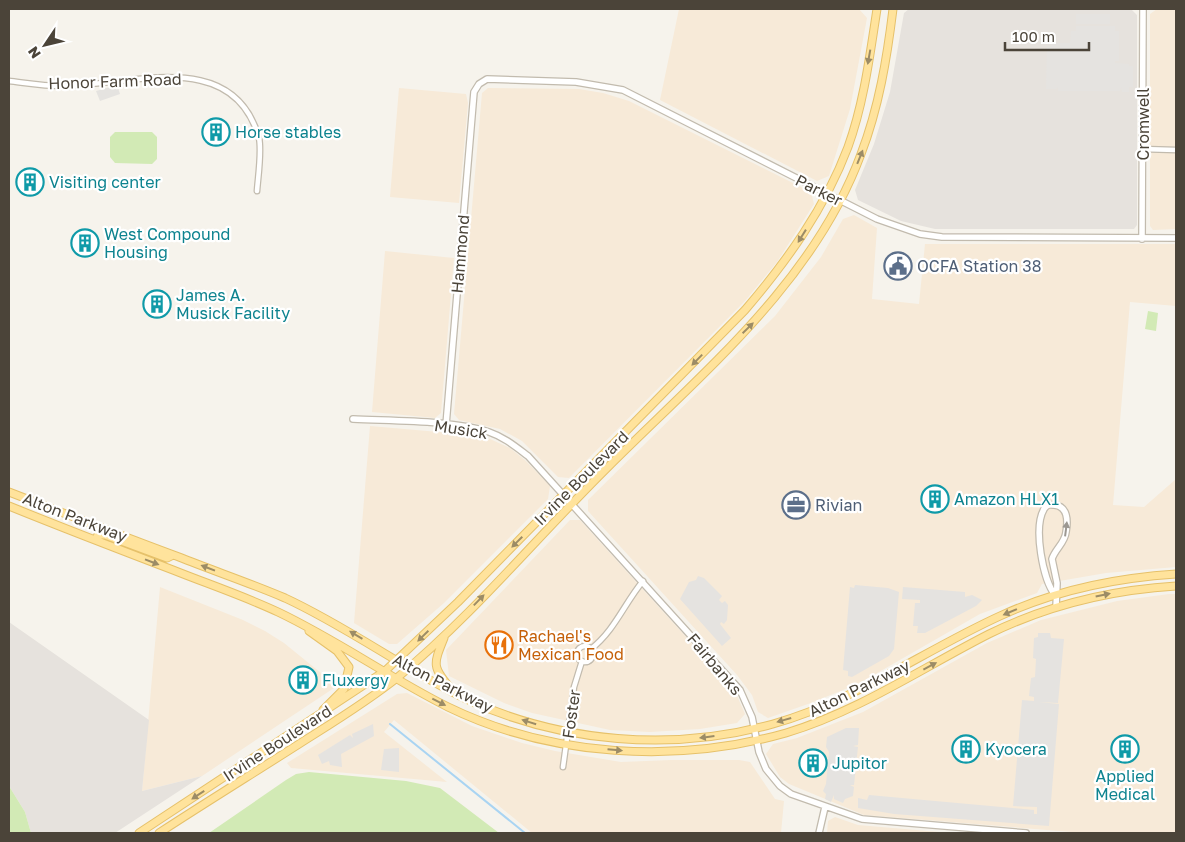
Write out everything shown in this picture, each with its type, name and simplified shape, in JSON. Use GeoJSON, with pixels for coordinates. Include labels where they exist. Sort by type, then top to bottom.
{"type":"FeatureCollection","features":[{"type":"Feature","properties":{"kind":"main road","name":"Irvine Boulevard"},"geometry":{"type":"LineString","coordinates":[[139,833],[308,723],[397,661],[745,310],[787,259],[827,194],[848,145],[859,106],[877,9]]}},
{"type":"Feature","properties":{"kind":"main road","name":"Irvine Boulevard"},"geometry":{"type":"LineString","coordinates":[[159,833],[352,710],[409,668],[445,635],[571,504],[761,314],[792,275],[839,201],[861,155],[877,106],[893,9]]}},
{"type":"Feature","properties":{"kind":"main road","name":"Alton Parkway"},"geometry":{"type":"LineString","coordinates":[[9,492],[301,606],[454,693],[507,714],[569,732],[611,738],[653,740],[699,738],[755,728],[798,716],[844,698],[997,617],[1055,595],[1099,583],[1176,574]]}},
{"type":"Feature","properties":{"kind":"main road","name":"Alton Parkway"},"geometry":{"type":"LineString","coordinates":[[9,506],[288,617],[321,633],[448,706],[483,722],[530,736],[567,744],[606,749],[657,752],[711,748],[757,740],[802,728],[836,714],[988,634],[1056,607],[1104,594],[1176,586]]}},
{"type":"Feature","properties":{"kind":"main road"},"geometry":{"type":"LineString","coordinates":[[95,540],[98,535],[105,535],[166,558],[173,555]]}},
{"type":"Feature","properties":{"kind":"main road"},"geometry":{"type":"LineString","coordinates":[[288,617],[337,651],[349,668],[344,688],[308,723]]}},
{"type":"Feature","properties":{"kind":"main road"},"geometry":{"type":"LineString","coordinates":[[445,635],[435,665],[438,674],[454,693]]}},
{"type":"Feature","properties":{"kind":"street","name":"Cromwell"},"geometry":{"type":"LineString","coordinates":[[1142,238],[1143,9]]}},
{"type":"Feature","properties":{"kind":"street","name":"Honor Farm Road"},"geometry":{"type":"LineString","coordinates":[[9,82],[62,86],[176,76],[215,85],[232,94],[249,115],[259,140],[257,192]]}},
{"type":"Feature","properties":{"kind":"street","name":"Parker"},"geometry":{"type":"LineString","coordinates":[[479,84],[487,79],[576,82],[623,90],[839,201],[895,226],[935,236],[1176,238]]}},
{"type":"Feature","properties":{"kind":"street","name":"Hammond"},"geometry":{"type":"LineString","coordinates":[[446,425],[474,92],[479,84]]}},
{"type":"Feature","properties":{"kind":"street"},"geometry":{"type":"LineString","coordinates":[[1142,149],[1176,150]]}},
{"type":"Feature","properties":{"kind":"street","name":"Musick"},"geometry":{"type":"LineString","coordinates":[[354,418],[446,425],[487,432],[501,437],[528,456],[571,504]]}},
{"type":"Feature","properties":{"kind":"street","name":"Fairbanks"},"geometry":{"type":"LineString","coordinates":[[571,504],[643,581],[740,690],[747,703],[766,768],[780,786],[791,794],[862,819],[885,823],[1026,833]]}},
{"type":"Feature","properties":{"kind":"street"},"geometry":{"type":"LineString","coordinates":[[1055,595],[1048,587],[1040,543],[1042,516],[1046,507],[1050,504],[1059,505],[1063,508],[1067,522],[1064,540],[1052,559],[1057,583],[1056,607]]}},
{"type":"Feature","properties":{"kind":"street"},"geometry":{"type":"LineString","coordinates":[[591,648],[593,654],[590,660],[582,661],[578,656],[578,650],[582,646],[591,648],[606,637],[630,596],[643,581]]}},
{"type":"Feature","properties":{"kind":"street","name":"Foster"},"geometry":{"type":"LineString","coordinates":[[563,767],[574,688],[582,661]]}},
{"type":"Feature","properties":{"kind":"street"},"geometry":{"type":"LineString","coordinates":[[819,833],[825,807]]}},
{"type":"Feature","properties":{"kind":"shaded area"},"geometry":{"type":"Polygon","coordinates":[[[679,9],[859,9],[867,18],[850,109],[829,176],[817,181],[660,100],[679,9]]]}},
{"type":"Feature","properties":{"kind":"shaded area"},"geometry":{"type":"Polygon","coordinates":[[[909,9],[1131,9],[1137,15],[1137,225],[1134,229],[935,229],[901,221],[858,200],[855,190],[874,144],[890,92],[904,13],[909,9]]]}},
{"type":"Feature","properties":{"kind":"shaded area"},"geometry":{"type":"Polygon","coordinates":[[[1157,9],[1176,9],[1176,229],[1153,230],[1150,226],[1150,14],[1157,9]]]}},
{"type":"Feature","properties":{"kind":"shaded area"},"geometry":{"type":"Polygon","coordinates":[[[1076,14],[1110,14],[1110,24],[1076,24],[1076,14]]]}},
{"type":"Feature","properties":{"kind":"shaded area"},"geometry":{"type":"Polygon","coordinates":[[[1076,26],[1115,26],[1115,31],[1119,31],[1119,61],[1115,61],[1115,63],[1133,66],[1133,87],[1129,87],[1129,92],[1122,92],[1121,87],[1120,91],[1058,91],[1058,87],[1056,89],[1046,89],[1047,47],[1050,47],[1051,43],[1070,43],[1071,31],[1076,31],[1076,26]]]}},
{"type":"Feature","properties":{"kind":"shaded area"},"geometry":{"type":"Polygon","coordinates":[[[117,85],[120,94],[100,101],[96,91],[117,85]]]}},
{"type":"Feature","properties":{"kind":"shaded area"},"geometry":{"type":"Polygon","coordinates":[[[399,88],[466,94],[468,103],[459,203],[390,197],[399,88]]]}},
{"type":"Feature","properties":{"kind":"shaded area"},"geometry":{"type":"Polygon","coordinates":[[[488,88],[579,89],[603,93],[629,101],[811,192],[814,204],[777,262],[745,301],[569,478],[558,477],[522,441],[500,429],[459,420],[454,414],[482,93],[488,88]]]}},
{"type":"Feature","properties":{"kind":"shaded area"},"geometry":{"type":"Polygon","coordinates":[[[854,215],[877,228],[872,299],[919,304],[925,244],[1176,244],[1176,306],[1130,302],[1113,505],[1144,507],[1176,479],[1176,567],[1106,573],[1042,584],[1037,593],[980,614],[858,684],[768,718],[758,712],[752,695],[737,675],[588,511],[588,500],[775,316],[821,257],[843,219],[854,215]]]}},
{"type":"Feature","properties":{"kind":"shaded area"},"geometry":{"type":"Polygon","coordinates":[[[385,251],[454,258],[441,413],[435,418],[372,412],[385,251]]]}},
{"type":"Feature","properties":{"kind":"shaded area"},"geometry":{"type":"Polygon","coordinates":[[[370,426],[473,435],[490,439],[510,448],[526,461],[550,486],[548,499],[444,603],[397,644],[389,644],[354,623],[370,426]]]}},
{"type":"Feature","properties":{"kind":"shaded area"},"geometry":{"type":"Polygon","coordinates":[[[570,520],[580,520],[735,691],[745,714],[737,723],[700,729],[650,732],[610,730],[532,713],[504,703],[449,676],[446,650],[570,520]]]}},
{"type":"Feature","properties":{"kind":"shaded area"},"geometry":{"type":"Polygon","coordinates":[[[698,576],[704,578],[722,596],[719,600],[722,603],[725,601],[728,605],[727,620],[724,624],[721,622],[720,624],[731,638],[722,646],[680,599],[689,582],[696,580],[698,576]]]}},
{"type":"Feature","properties":{"kind":"shaded area"},"geometry":{"type":"Polygon","coordinates":[[[855,585],[888,588],[899,592],[894,649],[889,656],[852,677],[848,676],[848,671],[843,670],[850,587],[854,588],[855,585]]]}},
{"type":"Feature","properties":{"kind":"shaded area"},"geometry":{"type":"Polygon","coordinates":[[[160,587],[243,620],[265,631],[284,643],[337,686],[202,776],[142,791],[160,587]]]}},
{"type":"Feature","properties":{"kind":"shaded area"},"geometry":{"type":"Polygon","coordinates":[[[903,587],[965,592],[965,597],[972,595],[982,600],[976,606],[925,633],[917,633],[918,626],[913,626],[915,603],[920,603],[920,600],[902,599],[903,587]]]}},
{"type":"Feature","properties":{"kind":"shaded area"},"geometry":{"type":"Polygon","coordinates":[[[1176,594],[1176,833],[1084,833],[864,815],[789,784],[780,777],[766,754],[773,744],[797,738],[863,712],[987,643],[1041,620],[1117,601],[1176,594]]]}},
{"type":"Feature","properties":{"kind":"shaded area"},"geometry":{"type":"Polygon","coordinates":[[[9,622],[149,720],[142,791],[202,776],[115,833],[31,833],[25,812],[9,786],[9,622]]]}},
{"type":"Feature","properties":{"kind":"shaded area"},"geometry":{"type":"Polygon","coordinates":[[[1038,633],[1050,633],[1051,638],[1064,639],[1058,703],[1039,702],[1059,704],[1049,826],[894,814],[858,808],[858,798],[867,800],[869,795],[1034,810],[1034,814],[1037,814],[1037,807],[1013,806],[1022,700],[1034,701],[1034,697],[1029,696],[1031,678],[1035,677],[1036,659],[1033,658],[1034,638],[1038,637],[1038,633]]]}},
{"type":"Feature","properties":{"kind":"shaded area"},"geometry":{"type":"Polygon","coordinates":[[[407,693],[472,726],[522,743],[555,751],[621,762],[739,760],[750,762],[775,799],[784,801],[781,833],[532,833],[394,720],[384,732],[447,782],[291,768],[287,763],[397,694],[407,693]]]}},
{"type":"Feature","properties":{"kind":"shaded area"},"geometry":{"type":"Polygon","coordinates":[[[373,724],[374,736],[341,754],[342,767],[330,765],[329,761],[322,764],[318,755],[350,735],[353,738],[352,734],[373,724]]]}},
{"type":"Feature","properties":{"kind":"shaded area"},"geometry":{"type":"Polygon","coordinates":[[[846,728],[859,728],[858,745],[853,746],[858,747],[856,765],[852,765],[856,767],[854,785],[850,785],[854,787],[853,796],[845,799],[843,803],[834,799],[834,795],[831,802],[825,799],[826,794],[823,791],[826,784],[829,752],[826,747],[827,737],[846,728]]]}},
{"type":"Feature","properties":{"kind":"shaded area"},"geometry":{"type":"Polygon","coordinates":[[[399,748],[399,772],[381,770],[384,749],[399,748]]]}},
{"type":"Feature","properties":{"kind":"shaded area"},"geometry":{"type":"Polygon","coordinates":[[[835,817],[858,825],[951,833],[827,833],[828,821],[835,817]]]}},
{"type":"Feature","properties":{"kind":"green space"},"geometry":{"type":"Polygon","coordinates":[[[115,132],[152,132],[157,137],[157,159],[152,164],[115,163],[110,157],[110,137],[115,132]]]}},
{"type":"Feature","properties":{"kind":"green space"},"geometry":{"type":"Polygon","coordinates":[[[1148,311],[1158,313],[1156,331],[1145,329],[1148,311]]]}},
{"type":"Feature","properties":{"kind":"green space"},"geometry":{"type":"Polygon","coordinates":[[[309,772],[406,781],[440,788],[499,833],[209,833],[286,780],[296,774],[309,772]]]}},
{"type":"Feature","properties":{"kind":"green space"},"geometry":{"type":"Polygon","coordinates":[[[9,786],[25,812],[31,833],[9,833],[9,786]]]}},
{"type":"Feature","properties":{"kind":"waterway"},"geometry":{"type":"LineString","coordinates":[[390,724],[525,833]]}},
{"type":"Feature","properties":{"kind":"place","name":"Horse stables"},"geometry":{"type":"Point","coordinates":[216,132]}},
{"type":"Feature","properties":{"kind":"place","name":"Visiting center"},"geometry":{"type":"Point","coordinates":[30,182]}},
{"type":"Feature","properties":{"kind":"place","name":"West Compound Housing"},"geometry":{"type":"Point","coordinates":[85,243]}},
{"type":"Feature","properties":{"kind":"place","name":"OCFA Station 38"},"geometry":{"type":"Point","coordinates":[898,266]}},
{"type":"Feature","properties":{"kind":"place","name":"James A. Musick Facility"},"geometry":{"type":"Point","coordinates":[157,304]}},
{"type":"Feature","properties":{"kind":"place","name":"Amazon HLX1"},"geometry":{"type":"Point","coordinates":[935,499]}},
{"type":"Feature","properties":{"kind":"place","name":"Rivian"},"geometry":{"type":"Point","coordinates":[796,505]}},
{"type":"Feature","properties":{"kind":"place","name":"Rachael's Mexican Food"},"geometry":{"type":"Point","coordinates":[499,645]}},
{"type":"Feature","properties":{"kind":"place","name":"Fluxergy"},"geometry":{"type":"Point","coordinates":[303,680]}},
{"type":"Feature","properties":{"kind":"place","name":"Kyocera"},"geometry":{"type":"Point","coordinates":[966,749]}},
{"type":"Feature","properties":{"kind":"place","name":"Applied Medical"},"geometry":{"type":"Point","coordinates":[1125,749]}},
{"type":"Feature","properties":{"kind":"place","name":"Jupitor"},"geometry":{"type":"Point","coordinates":[813,763]}}]}
